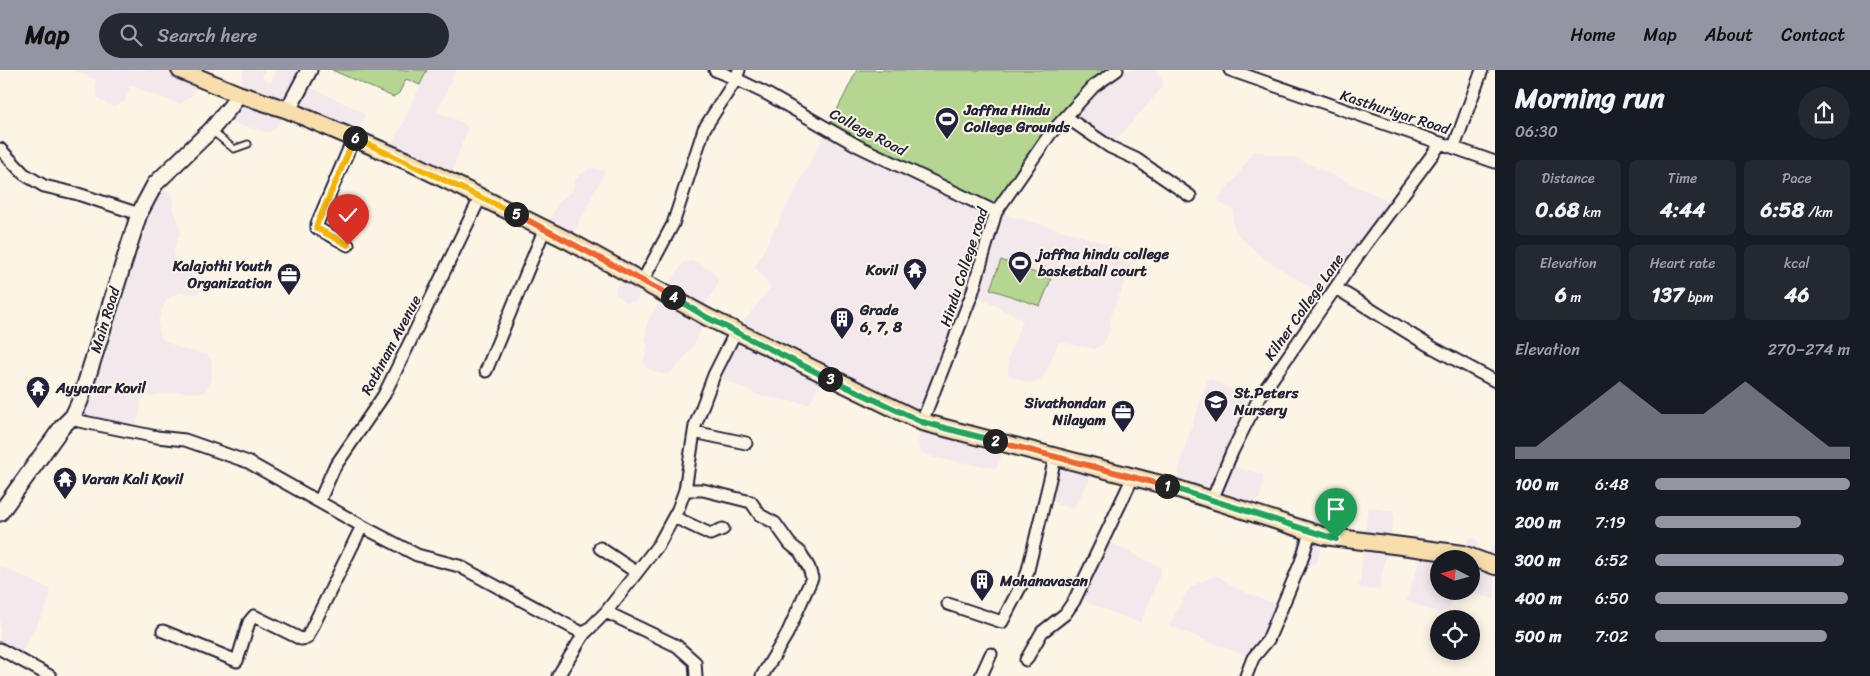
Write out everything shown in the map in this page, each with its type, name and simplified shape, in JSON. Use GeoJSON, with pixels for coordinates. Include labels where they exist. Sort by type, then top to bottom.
{"type":"FeatureCollection","features":[{"type":"Feature","properties":{"kind":"main road"},"geometry":{"type":"LineString","coordinates":[[180,70],[238,94],[288,110],[481,196],[644,280],[706,317],[922,422],[1133,477],[1336,539],[1463,554],[1495,566]]}},
{"type":"Feature","properties":{"kind":"main road"},"geometry":{"type":"LineString","coordinates":[[288,110],[309,70]]}},
{"type":"Feature","properties":{"kind":"main road","name":"Main Road"},"geometry":{"type":"LineString","coordinates":[[0,513],[62,427],[73,416],[84,390],[139,214],[155,184],[211,130],[231,106],[238,94]]}},
{"type":"Feature","properties":{"kind":"street","name":"College Road"},"geometry":{"type":"LineString","coordinates":[[715,70],[738,75],[858,146],[996,212]]}},
{"type":"Feature","properties":{"kind":"street","name":"Hindu College road"},"geometry":{"type":"LineString","coordinates":[[922,422],[972,294],[996,212],[1050,134],[1094,86],[1117,70]]}},
{"type":"Feature","properties":{"kind":"street","name":"Kasthuriyar Road"},"geometry":{"type":"LineString","coordinates":[[1230,70],[1495,162]]}},
{"type":"Feature","properties":{"kind":"street"},"geometry":{"type":"LineString","coordinates":[[1454,147],[1482,70]]}},
{"type":"Feature","properties":{"kind":"street"},"geometry":{"type":"LineString","coordinates":[[644,280],[673,224],[704,129],[738,75]]}},
{"type":"Feature","properties":{"kind":"street"},"geometry":{"type":"LineString","coordinates":[[1066,117],[1110,147],[1136,159],[1190,196]]}},
{"type":"Feature","properties":{"kind":"street"},"geometry":{"type":"LineString","coordinates":[[348,245],[316,228],[354,138]]}},
{"type":"Feature","properties":{"kind":"street","name":"Kilner College Lane"},"geometry":{"type":"LineString","coordinates":[[1212,500],[1232,452],[1259,398],[1441,143]]}},
{"type":"Feature","properties":{"kind":"street"},"geometry":{"type":"LineString","coordinates":[[0,149],[24,174],[44,186],[78,194],[139,214]]}},
{"type":"Feature","properties":{"kind":"street","name":"Rathnam Avenue"},"geometry":{"type":"LineString","coordinates":[[319,502],[334,468],[384,395],[481,196]]}},
{"type":"Feature","properties":{"kind":"street"},"geometry":{"type":"LineString","coordinates":[[486,371],[545,228]]}},
{"type":"Feature","properties":{"kind":"street"},"geometry":{"type":"LineString","coordinates":[[1336,288],[1437,350],[1495,381]]}},
{"type":"Feature","properties":{"kind":"street"},"geometry":{"type":"LineString","coordinates":[[558,676],[584,634],[606,612],[659,544],[674,517],[685,490],[694,432],[714,375],[736,330]]}},
{"type":"Feature","properties":{"kind":"street"},"geometry":{"type":"LineString","coordinates":[[73,416],[79,421],[157,437],[185,440],[216,449],[248,462],[417,555],[459,566],[584,634]]}},
{"type":"Feature","properties":{"kind":"street"},"geometry":{"type":"LineString","coordinates":[[694,432],[746,443]]}},
{"type":"Feature","properties":{"kind":"street"},"geometry":{"type":"LineString","coordinates":[[948,604],[1002,622],[1027,574],[1055,458]]}},
{"type":"Feature","properties":{"kind":"street"},"geometry":{"type":"LineString","coordinates":[[1026,660],[1042,632],[1065,614],[1074,601],[1133,477]]}},
{"type":"Feature","properties":{"kind":"street"},"geometry":{"type":"LineString","coordinates":[[685,490],[702,490],[752,502],[760,515],[775,523],[790,544],[800,552],[809,568],[812,578],[788,634],[762,676]]}},
{"type":"Feature","properties":{"kind":"street"},"geometry":{"type":"LineString","coordinates":[[674,517],[710,534],[723,529]]}},
{"type":"Feature","properties":{"kind":"street"},"geometry":{"type":"LineString","coordinates":[[164,631],[233,661],[236,661],[240,655],[249,622],[254,616],[301,639],[307,638],[362,526]]}},
{"type":"Feature","properties":{"kind":"street"},"geometry":{"type":"LineString","coordinates":[[1246,676],[1253,658],[1268,640],[1301,562],[1310,532]]}},
{"type":"Feature","properties":{"kind":"street"},"geometry":{"type":"LineString","coordinates":[[600,548],[636,572]]}},
{"type":"Feature","properties":{"kind":"street"},"geometry":{"type":"LineString","coordinates":[[606,612],[685,651],[695,662],[696,676]]}},
{"type":"Feature","properties":{"kind":"street"},"geometry":{"type":"LineString","coordinates":[[0,649],[50,676]]}},
{"type":"Feature","properties":{"kind":"street"},"geometry":{"type":"LineString","coordinates":[[981,676],[991,654]]}},
{"type":"Feature","properties":{"kind":"lane"},"geometry":{"type":"LineString","coordinates":[[211,130],[234,149],[248,144]]}},
{"type":"Feature","properties":{"kind":"shaded area"},"geometry":{"type":"Polygon","coordinates":[[[73,70],[180,70],[199,78],[192,95],[180,104],[145,92],[133,85],[130,86],[124,102],[114,107],[100,100],[96,94],[96,80],[73,70]]]}},
{"type":"Feature","properties":{"kind":"shaded area"},"geometry":{"type":"Polygon","coordinates":[[[244,70],[264,70],[262,78],[271,82],[277,70],[309,70],[302,83],[364,113],[364,118],[354,137],[289,110],[273,131],[268,132],[220,120],[238,94],[244,70]]]}},
{"type":"Feature","properties":{"kind":"shaded area"},"geometry":{"type":"Polygon","coordinates":[[[427,70],[456,70],[437,112],[462,122],[468,128],[448,182],[386,152],[400,129],[427,70]]]}},
{"type":"Feature","properties":{"kind":"shaded area"},"geometry":{"type":"Polygon","coordinates":[[[1117,70],[1154,70],[1163,81],[1161,89],[1110,147],[1066,117],[1117,70]]]}},
{"type":"Feature","properties":{"kind":"shaded area"},"geometry":{"type":"Polygon","coordinates":[[[828,128],[996,212],[1079,235],[1124,250],[1131,255],[1133,263],[1112,313],[1109,333],[1104,343],[1095,349],[1059,342],[1044,375],[1037,382],[1029,383],[1015,378],[1008,373],[1008,359],[1023,320],[973,294],[922,422],[822,375],[812,400],[808,404],[761,396],[714,375],[736,331],[771,287],[755,267],[828,128]]]}},
{"type":"Feature","properties":{"kind":"shaded area"},"geometry":{"type":"Polygon","coordinates":[[[1253,151],[1296,158],[1389,201],[1323,295],[1264,259],[1237,234],[1233,223],[1234,211],[1221,203],[1219,198],[1222,193],[1236,178],[1253,151]]]}},
{"type":"Feature","properties":{"kind":"shaded area"},"geometry":{"type":"Polygon","coordinates":[[[590,168],[605,171],[569,241],[545,228],[559,202],[573,190],[575,179],[590,168]]]}},
{"type":"Feature","properties":{"kind":"shaded area"},"geometry":{"type":"Polygon","coordinates":[[[155,184],[169,193],[173,199],[173,209],[180,225],[180,234],[173,251],[175,259],[181,264],[198,267],[203,272],[204,282],[202,290],[196,294],[178,293],[166,300],[158,321],[159,333],[162,339],[179,348],[207,355],[211,359],[212,380],[202,393],[177,392],[147,396],[141,400],[139,417],[132,432],[79,421],[155,184]]]}},
{"type":"Feature","properties":{"kind":"shaded area"},"geometry":{"type":"Polygon","coordinates":[[[692,261],[711,270],[718,278],[718,284],[701,312],[707,317],[692,348],[674,370],[668,374],[660,374],[647,368],[643,362],[648,345],[645,340],[647,323],[683,262],[692,261]]]}},
{"type":"Feature","properties":{"kind":"shaded area"},"geometry":{"type":"Polygon","coordinates":[[[626,273],[643,280],[638,299],[634,302],[625,302],[615,293],[616,287],[626,273]]]}},
{"type":"Feature","properties":{"kind":"shaded area","name":"St.Peters Nursery"},"geometry":{"type":"Polygon","coordinates":[[[1208,378],[1249,397],[1211,493],[1176,484],[1184,449],[1208,378]]]}},
{"type":"Feature","properties":{"kind":"shaded area"},"geometry":{"type":"Polygon","coordinates":[[[922,422],[1004,443],[999,463],[995,468],[935,458],[920,452],[918,442],[922,422]]]}},
{"type":"Feature","properties":{"kind":"shaded area"},"geometry":{"type":"Polygon","coordinates":[[[1065,461],[1096,468],[1073,509],[1059,505],[1049,498],[1065,461]]]}},
{"type":"Feature","properties":{"kind":"shaded area"},"geometry":{"type":"Polygon","coordinates":[[[1227,466],[1262,474],[1264,485],[1259,499],[1248,504],[1212,500],[1227,466]]]}},
{"type":"Feature","properties":{"kind":"shaded area"},"geometry":{"type":"Polygon","coordinates":[[[1322,496],[1345,498],[1336,539],[1324,536],[1318,559],[1314,564],[1308,565],[1304,564],[1310,532],[1317,504],[1322,496]]]}},
{"type":"Feature","properties":{"kind":"shaded area"},"geometry":{"type":"Polygon","coordinates":[[[1368,508],[1392,511],[1394,516],[1379,590],[1359,588],[1368,508]]]}},
{"type":"Feature","properties":{"kind":"shaded area"},"geometry":{"type":"Polygon","coordinates":[[[1469,538],[1476,539],[1478,542],[1476,550],[1464,550],[1469,538]]]}},
{"type":"Feature","properties":{"kind":"shaded area"},"geometry":{"type":"Polygon","coordinates":[[[1105,540],[1162,568],[1141,623],[1088,603],[1080,588],[1105,540]]]}},
{"type":"Feature","properties":{"kind":"shaded area"},"geometry":{"type":"Polygon","coordinates":[[[1492,545],[1495,546],[1495,599],[1480,595],[1480,560],[1485,562],[1492,545]]]}},
{"type":"Feature","properties":{"kind":"shaded area"},"geometry":{"type":"Polygon","coordinates":[[[1423,550],[1430,551],[1430,600],[1452,600],[1450,608],[1446,610],[1431,610],[1406,601],[1423,550]]]}},
{"type":"Feature","properties":{"kind":"shaded area"},"geometry":{"type":"Polygon","coordinates":[[[0,566],[50,589],[50,600],[20,655],[0,649],[0,566]]]}},
{"type":"Feature","properties":{"kind":"shaded area"},"geometry":{"type":"Polygon","coordinates":[[[1216,575],[1238,589],[1281,607],[1253,658],[1169,626],[1190,587],[1216,575]]]}},
{"type":"Feature","properties":{"kind":"green space"},"geometry":{"type":"Polygon","coordinates":[[[332,70],[427,70],[420,85],[406,79],[399,93],[393,97],[332,70]]]}},
{"type":"Feature","properties":{"kind":"green space","name":"Jaffna Hindu College Grounds"},"geometry":{"type":"Polygon","coordinates":[[[857,70],[1117,70],[1094,86],[996,212],[828,128],[857,70]]]}},
{"type":"Feature","properties":{"kind":"green space","name":"jaffna hindu college basketball court"},"geometry":{"type":"Polygon","coordinates":[[[1001,260],[1051,279],[1040,306],[990,289],[1001,260]]]}},
{"type":"Feature","properties":{"kind":"place","name":"Jaffna Hindu College Grounds"},"geometry":{"type":"Point","coordinates":[947,140]}},
{"type":"Feature","properties":{"kind":"place","name":"jaffna hindu college basketball court"},"geometry":{"type":"Point","coordinates":[1020,284]}},
{"type":"Feature","properties":{"kind":"place","name":"Kovil"},"geometry":{"type":"Point","coordinates":[915,291]}},
{"type":"Feature","properties":{"kind":"place","name":"Kalajothi Youth Organization"},"geometry":{"type":"Point","coordinates":[289,296]}},
{"type":"Feature","properties":{"kind":"place","name":"Grade 6, 7, 8"},"geometry":{"type":"Point","coordinates":[842,340]}},
{"type":"Feature","properties":{"kind":"place","name":"Ayyanar Kovil"},"geometry":{"type":"Point","coordinates":[38,409]}},
{"type":"Feature","properties":{"kind":"place","name":"St.Peters Nursery"},"geometry":{"type":"Point","coordinates":[1216,423]}},
{"type":"Feature","properties":{"kind":"place","name":"Sivathondan Nilayam"},"geometry":{"type":"Point","coordinates":[1123,433]}},
{"type":"Feature","properties":{"kind":"place","name":"Varan Kali Kovil"},"geometry":{"type":"Point","coordinates":[65,500]}},
{"type":"Feature","properties":{"kind":"place","name":"Mohanavasan"},"geometry":{"type":"Point","coordinates":[982,602]}},
{"type":"Feature","properties":{"kind":"route"},"geometry":{"type":"LineString","coordinates":[[348,245],[316,228],[354,138],[414,164],[545,228],[644,280],[701,312],[706,317],[922,422],[1065,461],[1172,487],[1315,534],[1336,539]]}}]}
